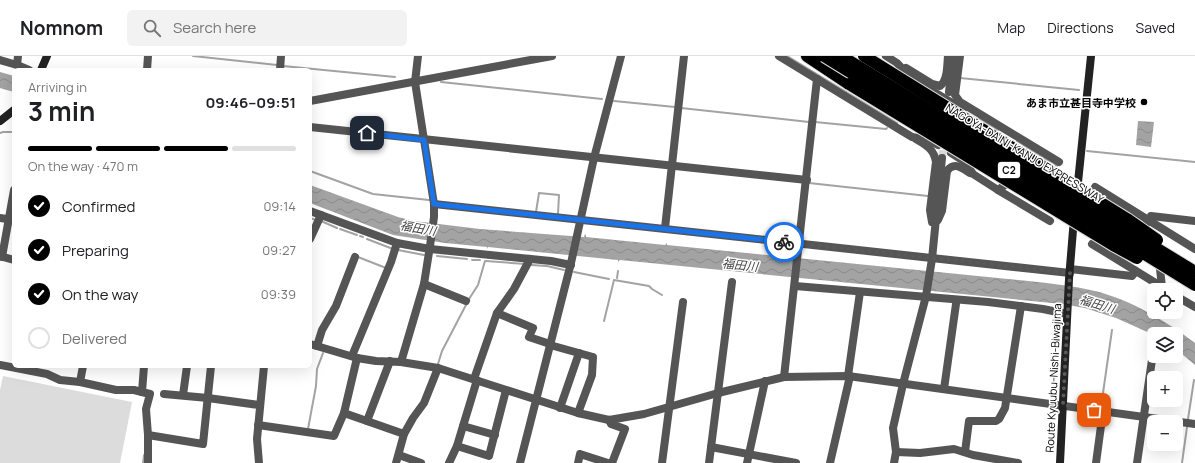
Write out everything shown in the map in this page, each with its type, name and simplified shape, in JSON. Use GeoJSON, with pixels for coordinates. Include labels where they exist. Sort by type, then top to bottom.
{"type":"FeatureCollection","features":[{"type":"Feature","properties":{"kind":"highway"},"geometry":{"type":"LineString","coordinates":[[807,56],[849,84],[1113,245],[1195,289]]}},
{"type":"Feature","properties":{"kind":"highway","name":"NAGOYA-DAINI-KANJO EXPRESSWAY"},"geometry":{"type":"LineString","coordinates":[[824,56],[1195,285]]}},
{"type":"Feature","properties":{"kind":"highway","name":"NAGOYA-DAINI-KANJO EXPRESSWAY"},"geometry":{"type":"LineString","coordinates":[[841,56],[1195,272]]}},
{"type":"Feature","properties":{"kind":"highway"},"geometry":{"type":"LineString","coordinates":[[852,56],[1195,266]]}},
{"type":"Feature","properties":{"kind":"highway"},"geometry":{"type":"LineString","coordinates":[[864,56],[1127,219],[1195,266]]}},
{"type":"Feature","properties":{"kind":"main road"},"geometry":{"type":"LineString","coordinates":[[42,68],[47,56]]}},
{"type":"Feature","properties":{"kind":"main road","name":"Route Kyuubu-Nishi-Biwajima"},"geometry":{"type":"LineString","coordinates":[[1060,463],[1067,313],[1077,193],[1091,56]]}},
{"type":"Feature","properties":{"kind":"main road"},"geometry":{"type":"LineString","coordinates":[[0,121],[12,112]]}},
{"type":"Feature","properties":{"kind":"street"},"geometry":{"type":"LineString","coordinates":[[17,65],[18,56]]}},
{"type":"Feature","properties":{"kind":"street"},"geometry":{"type":"LineString","coordinates":[[147,68],[148,56]]}},
{"type":"Feature","properties":{"kind":"street"},"geometry":{"type":"LineString","coordinates":[[280,68],[281,56]]}},
{"type":"Feature","properties":{"kind":"street"},"geometry":{"type":"LineString","coordinates":[[401,362],[424,284],[434,217],[434,204],[415,82],[418,56]]}},
{"type":"Feature","properties":{"kind":"street"},"geometry":{"type":"LineString","coordinates":[[312,101],[551,56]]}},
{"type":"Feature","properties":{"kind":"street"},"geometry":{"type":"LineString","coordinates":[[520,463],[571,263],[594,158],[621,56]]}},
{"type":"Feature","properties":{"kind":"street"},"geometry":{"type":"LineString","coordinates":[[666,228],[684,56]]}},
{"type":"Feature","properties":{"kind":"street"},"geometry":{"type":"LineString","coordinates":[[779,56],[929,148],[935,157],[936,162],[930,210],[934,232]]}},
{"type":"Feature","properties":{"kind":"street"},"geometry":{"type":"LineString","coordinates":[[886,56],[932,84],[940,86],[945,80],[948,56]]}},
{"type":"Feature","properties":{"kind":"street"},"geometry":{"type":"LineString","coordinates":[[949,92],[953,56]]}},
{"type":"Feature","properties":{"kind":"street"},"geometry":{"type":"LineString","coordinates":[[960,56],[955,95],[960,102],[1059,162]]}},
{"type":"Feature","properties":{"kind":"street"},"geometry":{"type":"LineString","coordinates":[[0,60],[24,68]]}},
{"type":"Feature","properties":{"kind":"street"},"geometry":{"type":"LineString","coordinates":[[897,63],[912,78],[957,106],[977,112]]}},
{"type":"Feature","properties":{"kind":"street"},"geometry":{"type":"LineString","coordinates":[[784,377],[817,79]]}},
{"type":"Feature","properties":{"kind":"street"},"geometry":{"type":"LineString","coordinates":[[312,127],[807,180]]}},
{"type":"Feature","properties":{"kind":"street"},"geometry":{"type":"LineString","coordinates":[[1006,130],[1008,151]]}},
{"type":"Feature","properties":{"kind":"street"},"geometry":{"type":"LineString","coordinates":[[912,137],[929,140],[966,162],[973,174]]}},
{"type":"Feature","properties":{"kind":"street"},"geometry":{"type":"LineString","coordinates":[[894,463],[896,452],[894,428],[903,384],[926,297],[932,258],[942,158]]}},
{"type":"Feature","properties":{"kind":"street"},"geometry":{"type":"LineString","coordinates":[[934,232],[942,211],[947,171],[949,167],[954,165],[959,166],[973,174],[1050,222]]}},
{"type":"Feature","properties":{"kind":"street"},"geometry":{"type":"LineString","coordinates":[[998,190],[1031,165]]}},
{"type":"Feature","properties":{"kind":"street"},"geometry":{"type":"LineString","coordinates":[[1096,187],[1195,249]]}},
{"type":"Feature","properties":{"kind":"street"},"geometry":{"type":"LineString","coordinates":[[434,204],[666,228],[1070,274],[1132,276],[1136,271]]}},
{"type":"Feature","properties":{"kind":"street"},"geometry":{"type":"LineString","coordinates":[[312,212],[398,243],[571,263]]}},
{"type":"Feature","properties":{"kind":"street"},"geometry":{"type":"LineString","coordinates":[[312,235],[321,215]]}},
{"type":"Feature","properties":{"kind":"street"},"geometry":{"type":"LineString","coordinates":[[1151,222],[1151,216],[1195,221]]}},
{"type":"Feature","properties":{"kind":"street"},"geometry":{"type":"LineString","coordinates":[[0,218],[12,220],[1,256],[12,259]]}},
{"type":"Feature","properties":{"kind":"street"},"geometry":{"type":"LineString","coordinates":[[1129,226],[1151,222]]}},
{"type":"Feature","properties":{"kind":"street"},"geometry":{"type":"LineString","coordinates":[[258,425],[334,436],[344,413],[355,357],[398,243]]}},
{"type":"Feature","properties":{"kind":"street"},"geometry":{"type":"LineString","coordinates":[[1158,243],[1163,283]]}},
{"type":"Feature","properties":{"kind":"street"},"geometry":{"type":"LineString","coordinates":[[1092,244],[1155,283]]}},
{"type":"Feature","properties":{"kind":"street"},"geometry":{"type":"LineString","coordinates":[[355,257],[336,306],[314,345],[355,357],[376,361],[401,362],[438,368],[476,379],[560,408],[609,420],[644,414],[718,393],[784,377],[849,376],[1195,424]]}},
{"type":"Feature","properties":{"kind":"street"},"geometry":{"type":"LineString","coordinates":[[449,463],[457,446],[497,313],[514,289],[530,258]]}},
{"type":"Feature","properties":{"kind":"street"},"geometry":{"type":"LineString","coordinates":[[709,463],[732,282]]}},
{"type":"Feature","properties":{"kind":"street"},"geometry":{"type":"LineString","coordinates":[[424,284],[466,301]]}},
{"type":"Feature","properties":{"kind":"street"},"geometry":{"type":"LineString","coordinates":[[795,284],[860,292],[988,302],[1067,313]]}},
{"type":"Feature","properties":{"kind":"street"},"geometry":{"type":"LineString","coordinates":[[830,463],[849,376],[860,292]]}},
{"type":"Feature","properties":{"kind":"street"},"geometry":{"type":"LineString","coordinates":[[1183,300],[1195,307]]}},
{"type":"Feature","properties":{"kind":"street"},"geometry":{"type":"LineString","coordinates":[[662,463],[684,302]]}},
{"type":"Feature","properties":{"kind":"street"},"geometry":{"type":"LineString","coordinates":[[944,389],[956,304]]}},
{"type":"Feature","properties":{"kind":"street"},"geometry":{"type":"LineString","coordinates":[[970,457],[969,421],[996,421],[999,419],[1005,408],[1021,306]]}},
{"type":"Feature","properties":{"kind":"street"},"geometry":{"type":"LineString","coordinates":[[497,313],[533,328],[529,337],[550,345],[593,357],[592,375],[578,413]]}},
{"type":"Feature","properties":{"kind":"street"},"geometry":{"type":"LineString","coordinates":[[560,408],[579,353]]}},
{"type":"Feature","properties":{"kind":"street"},"geometry":{"type":"LineString","coordinates":[[367,421],[390,361]]}},
{"type":"Feature","properties":{"kind":"street"},"geometry":{"type":"LineString","coordinates":[[1137,463],[1152,363]]}},
{"type":"Feature","properties":{"kind":"street"},"geometry":{"type":"LineString","coordinates":[[0,365],[12,367]]}},
{"type":"Feature","properties":{"kind":"street"},"geometry":{"type":"LineString","coordinates":[[16,368],[47,374],[60,380],[80,382],[116,390],[150,394],[146,409],[148,463]]}},
{"type":"Feature","properties":{"kind":"street"},"geometry":{"type":"LineString","coordinates":[[80,382],[83,368]]}},
{"type":"Feature","properties":{"kind":"street"},"geometry":{"type":"LineString","coordinates":[[142,392],[144,368]]}},
{"type":"Feature","properties":{"kind":"street"},"geometry":{"type":"LineString","coordinates":[[183,395],[187,368]]}},
{"type":"Feature","properties":{"kind":"street"},"geometry":{"type":"LineString","coordinates":[[148,434],[203,444],[211,368]]}},
{"type":"Feature","properties":{"kind":"street"},"geometry":{"type":"LineString","coordinates":[[259,463],[257,439],[259,405],[264,368]]}},
{"type":"Feature","properties":{"kind":"street"},"geometry":{"type":"LineString","coordinates":[[421,463],[397,459],[404,434],[424,403],[438,368]]}},
{"type":"Feature","properties":{"kind":"street"},"geometry":{"type":"LineString","coordinates":[[747,463],[765,381]]}},
{"type":"Feature","properties":{"kind":"street"},"geometry":{"type":"LineString","coordinates":[[457,446],[489,456],[506,390]]}},
{"type":"Feature","properties":{"kind":"street"},"geometry":{"type":"LineString","coordinates":[[164,394],[259,405]]}},
{"type":"Feature","properties":{"kind":"street"},"geometry":{"type":"LineString","coordinates":[[1096,463],[1103,411]]}},
{"type":"Feature","properties":{"kind":"street"},"geometry":{"type":"LineString","coordinates":[[344,413],[404,434]]}},
{"type":"Feature","properties":{"kind":"street"},"geometry":{"type":"LineString","coordinates":[[609,420],[611,424],[625,429],[612,463]]}},
{"type":"Feature","properties":{"kind":"street"},"geometry":{"type":"LineString","coordinates":[[463,426],[495,435]]}},
{"type":"Feature","properties":{"kind":"street"},"geometry":{"type":"LineString","coordinates":[[711,447],[796,463]]}},
{"type":"Feature","properties":{"kind":"street"},"geometry":{"type":"LineString","coordinates":[[896,452],[920,453],[954,449],[970,457],[1018,463]]}},
{"type":"Feature","properties":{"kind":"street"},"geometry":{"type":"LineString","coordinates":[[578,463],[580,454],[608,463]]}},
{"type":"Feature","properties":{"kind":"shaded area"},"geometry":{"type":"Polygon","coordinates":[[[3,376],[132,402],[120,463],[0,463],[0,390],[3,376]]]}},
{"type":"Feature","properties":{"kind":"water"},"geometry":{"type":"Polygon","coordinates":[[[0,72],[12,75],[12,91],[0,88],[0,72]]]}},
{"type":"Feature","properties":{"kind":"water"},"geometry":{"type":"Polygon","coordinates":[[[1138,121],[1154,122],[1151,147],[1136,145],[1138,121]]]}},
{"type":"Feature","properties":{"kind":"water","name":"福田川"},"geometry":{"type":"Polygon","coordinates":[[[312,186],[398,217],[414,221],[480,229],[584,237],[585,234],[586,237],[665,245],[667,243],[667,245],[1036,282],[1087,289],[1122,300],[1147,312],[1147,319],[1160,319],[1172,327],[1147,327],[1147,332],[1116,318],[1085,308],[1062,304],[620,260],[618,262],[618,260],[488,247],[487,249],[487,247],[445,243],[393,235],[312,204],[312,186]]]}},
{"type":"Feature","properties":{"kind":"water"},"geometry":{"type":"Polygon","coordinates":[[[1183,334],[1195,343],[1195,365],[1183,355],[1183,334]]]}},
{"type":"Feature","properties":{"kind":"waterway"},"geometry":{"type":"LineString","coordinates":[[193,56],[277,65]]}},
{"type":"Feature","properties":{"kind":"waterway"},"geometry":{"type":"LineString","coordinates":[[787,56],[897,123]]}},
{"type":"Feature","properties":{"kind":"waterway"},"geometry":{"type":"LineString","coordinates":[[283,66],[303,68]]}},
{"type":"Feature","properties":{"kind":"waterway"},"geometry":{"type":"LineString","coordinates":[[312,69],[395,77]]}},
{"type":"Feature","properties":{"kind":"waterway"},"geometry":{"type":"LineString","coordinates":[[960,78],[1079,90]]}},
{"type":"Feature","properties":{"kind":"waterway"},"geometry":{"type":"LineString","coordinates":[[441,82],[602,99]]}},
{"type":"Feature","properties":{"kind":"waterway"},"geometry":{"type":"LineString","coordinates":[[614,101],[675,107]]}},
{"type":"Feature","properties":{"kind":"waterway"},"geometry":{"type":"LineString","coordinates":[[681,108],[809,122]]}},
{"type":"Feature","properties":{"kind":"waterway"},"geometry":{"type":"LineString","coordinates":[[977,120],[980,119],[998,130]]}},
{"type":"Feature","properties":{"kind":"waterway"},"geometry":{"type":"LineString","coordinates":[[815,122],[887,128]]}},
{"type":"Feature","properties":{"kind":"waterway"},"geometry":{"type":"LineString","coordinates":[[0,133],[12,132]]}},
{"type":"Feature","properties":{"kind":"waterway"},"geometry":{"type":"LineString","coordinates":[[1017,141],[1057,166]]}},
{"type":"Feature","properties":{"kind":"waterway"},"geometry":{"type":"LineString","coordinates":[[1087,151],[1195,162]]}},
{"type":"Feature","properties":{"kind":"waterway"},"geometry":{"type":"LineString","coordinates":[[312,172],[373,194],[429,200]]}},
{"type":"Feature","properties":{"kind":"waterway"},"geometry":{"type":"LineString","coordinates":[[809,183],[928,196]]}},
{"type":"Feature","properties":{"kind":"waterway"},"geometry":{"type":"LineString","coordinates":[[536,212],[539,193],[559,195],[558,214]]}},
{"type":"Feature","properties":{"kind":"waterway"},"geometry":{"type":"LineString","coordinates":[[312,219],[316,220]]}},
{"type":"Feature","properties":{"kind":"waterway"},"geometry":{"type":"LineString","coordinates":[[321,221],[337,228]]}},
{"type":"Feature","properties":{"kind":"waterway"},"geometry":{"type":"LineString","coordinates":[[340,229],[357,235]]}},
{"type":"Feature","properties":{"kind":"waterway"},"geometry":{"type":"LineString","coordinates":[[367,239],[393,249]]}},
{"type":"Feature","properties":{"kind":"waterway"},"geometry":{"type":"LineString","coordinates":[[398,250],[424,255]]}},
{"type":"Feature","properties":{"kind":"waterway"},"geometry":{"type":"LineString","coordinates":[[437,256],[467,259]]}},
{"type":"Feature","properties":{"kind":"waterway"},"geometry":{"type":"LineString","coordinates":[[358,257],[386,268]]}},
{"type":"Feature","properties":{"kind":"waterway"},"geometry":{"type":"LineString","coordinates":[[472,260],[480,260]]}},
{"type":"Feature","properties":{"kind":"waterway"},"geometry":{"type":"LineString","coordinates":[[469,299],[478,285],[485,261]]}},
{"type":"Feature","properties":{"kind":"waterway"},"geometry":{"type":"LineString","coordinates":[[486,261],[525,264]]}},
{"type":"Feature","properties":{"kind":"waterway"},"geometry":{"type":"LineString","coordinates":[[531,265],[547,266],[564,270]]}},
{"type":"Feature","properties":{"kind":"waterway"},"geometry":{"type":"LineString","coordinates":[[617,278],[618,271]]}},
{"type":"Feature","properties":{"kind":"waterway"},"geometry":{"type":"LineString","coordinates":[[574,272],[609,279]]}},
{"type":"Feature","properties":{"kind":"waterway"},"geometry":{"type":"LineString","coordinates":[[604,321],[614,280],[649,286],[662,295]]}},
{"type":"Feature","properties":{"kind":"waterway"},"geometry":{"type":"LineString","coordinates":[[438,364],[442,351],[467,303]]}},
{"type":"Feature","properties":{"kind":"waterway"},"geometry":{"type":"LineString","coordinates":[[1101,407],[1112,330]]}},
{"type":"Feature","properties":{"kind":"waterway"},"geometry":{"type":"LineString","coordinates":[[308,429],[316,386],[317,369],[323,353]]}},
{"type":"Feature","properties":{"kind":"waterway"},"geometry":{"type":"LineString","coordinates":[[1188,419],[1194,380]]}},
{"type":"Feature","properties":{"kind":"waterway"},"geometry":{"type":"LineString","coordinates":[[1182,463],[1187,427]]}},
{"type":"Feature","properties":{"kind":"waterway"},"geometry":{"type":"LineString","coordinates":[[143,463],[144,455]]}},
{"type":"Feature","properties":{"kind":"tunnel"},"geometry":{"type":"LineString","coordinates":[[942,158],[944,139]]}},
{"type":"Feature","properties":{"kind":"way so far"},"geometry":{"type":"LineString","coordinates":[[784,242],[1070,273],[1063,405],[1094,410]]}},
{"type":"Feature","properties":{"kind":"place","name":"あま市立甚目寺中学校"},"geometry":{"type":"Point","coordinates":[1144,102]}},
{"type":"Feature","properties":{"kind":"route"},"geometry":{"type":"LineString","coordinates":[[367,133],[424,140],[434,204],[784,242]]}}]}
